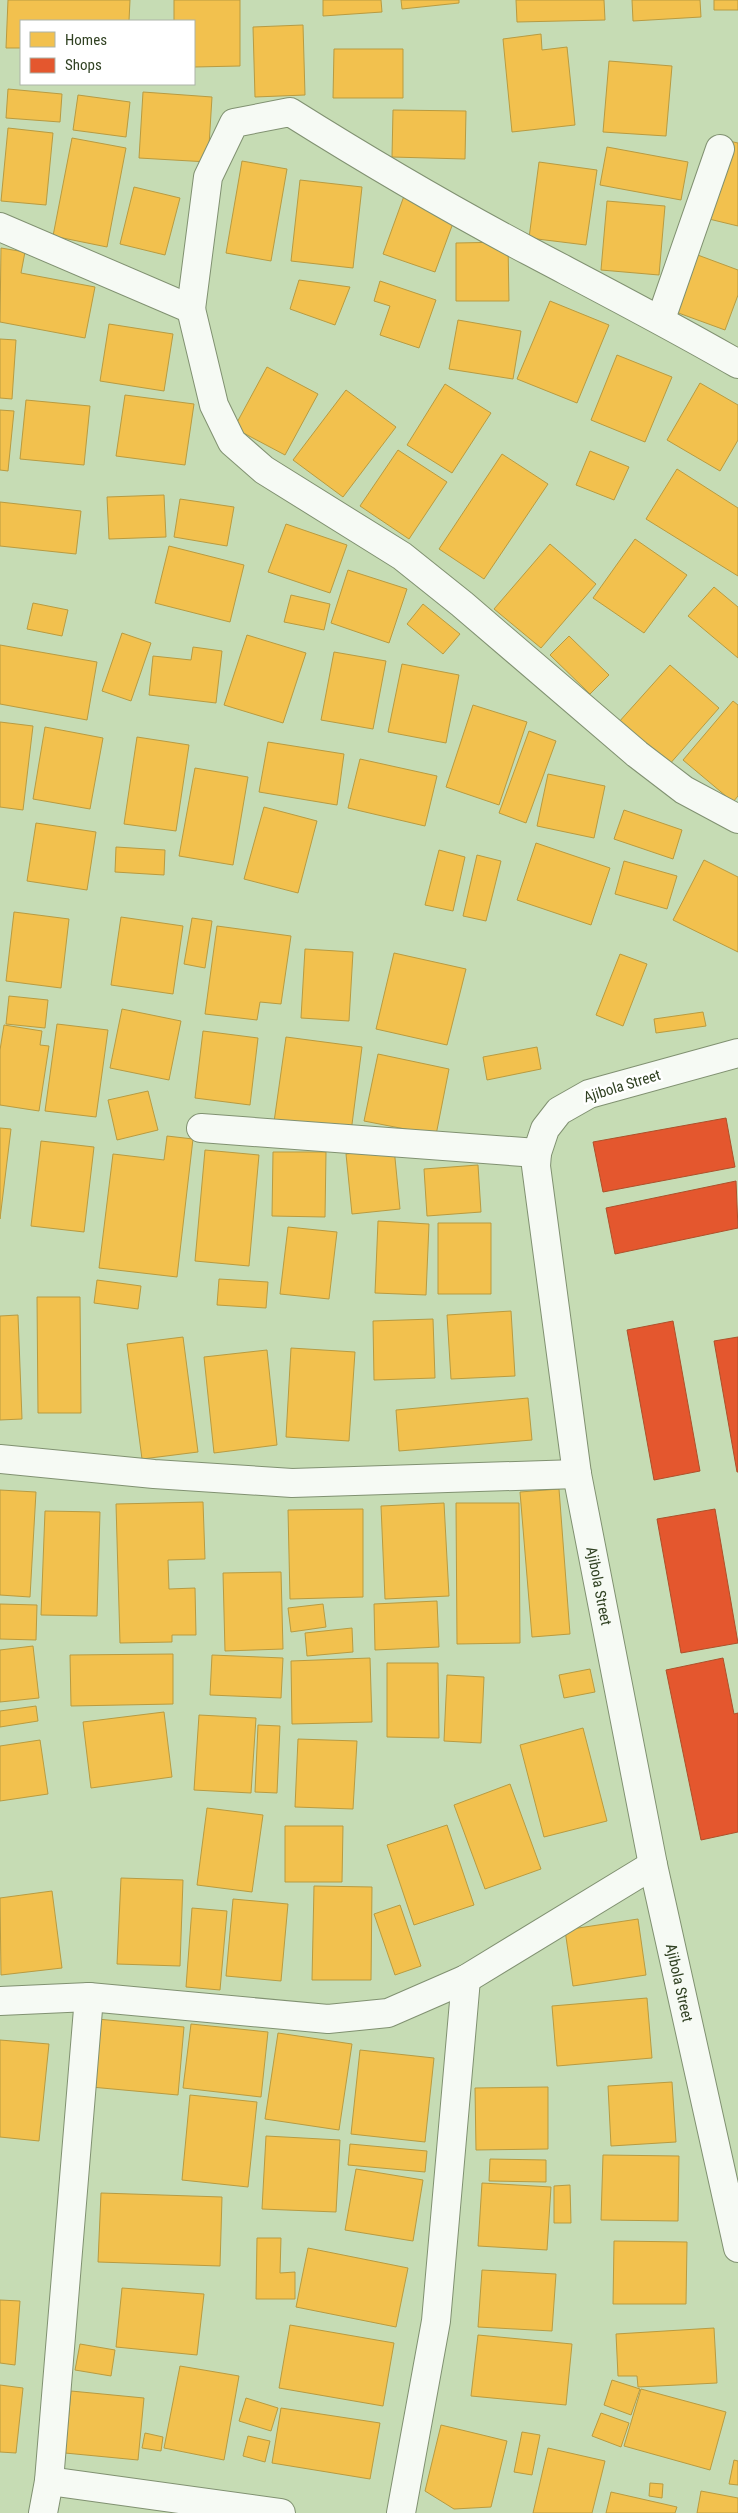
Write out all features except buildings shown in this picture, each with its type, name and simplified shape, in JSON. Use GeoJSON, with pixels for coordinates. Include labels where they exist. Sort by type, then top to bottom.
{"type":"FeatureCollection","features":[{"type":"Feature","properties":{"kind":"street"},"geometry":{"type":"LineString","coordinates":[[738,364],[661,319],[527,250],[349,149],[290,112],[234,124],[208,177],[191,308],[214,405],[232,442],[264,470],[402,556],[462,604],[637,754],[684,790],[738,819]]}},
{"type":"Feature","properties":{"kind":"street"},"geometry":{"type":"LineString","coordinates":[[661,319],[720,149]]}},
{"type":"Feature","properties":{"kind":"street"},"geometry":{"type":"LineString","coordinates":[[0,227],[191,308]]}},
{"type":"Feature","properties":{"kind":"street","name":"Ajibola Street"},"geometry":{"type":"LineString","coordinates":[[738,1053],[589,1094],[559,1111],[545,1128],[537,1153],[536,1166],[577,1474],[653,1865],[738,2248]]}},
{"type":"Feature","properties":{"kind":"street"},"geometry":{"type":"LineString","coordinates":[[201,1128],[537,1153]]}},
{"type":"Feature","properties":{"kind":"street"},"geometry":{"type":"LineString","coordinates":[[0,1459],[154,1474],[292,1483],[577,1474]]}},
{"type":"Feature","properties":{"kind":"street"},"geometry":{"type":"LineString","coordinates":[[0,2001],[89,1997],[328,2019],[388,2013],[466,1979],[653,1865]]}},
{"type":"Feature","properties":{"kind":"street"},"geometry":{"type":"LineString","coordinates":[[401,2513],[436,2321],[466,1979]]}},
{"type":"Feature","properties":{"kind":"street"},"geometry":{"type":"LineString","coordinates":[[43,2513],[49,2480],[89,1997]]}},
{"type":"Feature","properties":{"kind":"street"},"geometry":{"type":"LineString","coordinates":[[49,2480],[281,2513]]}}]}
